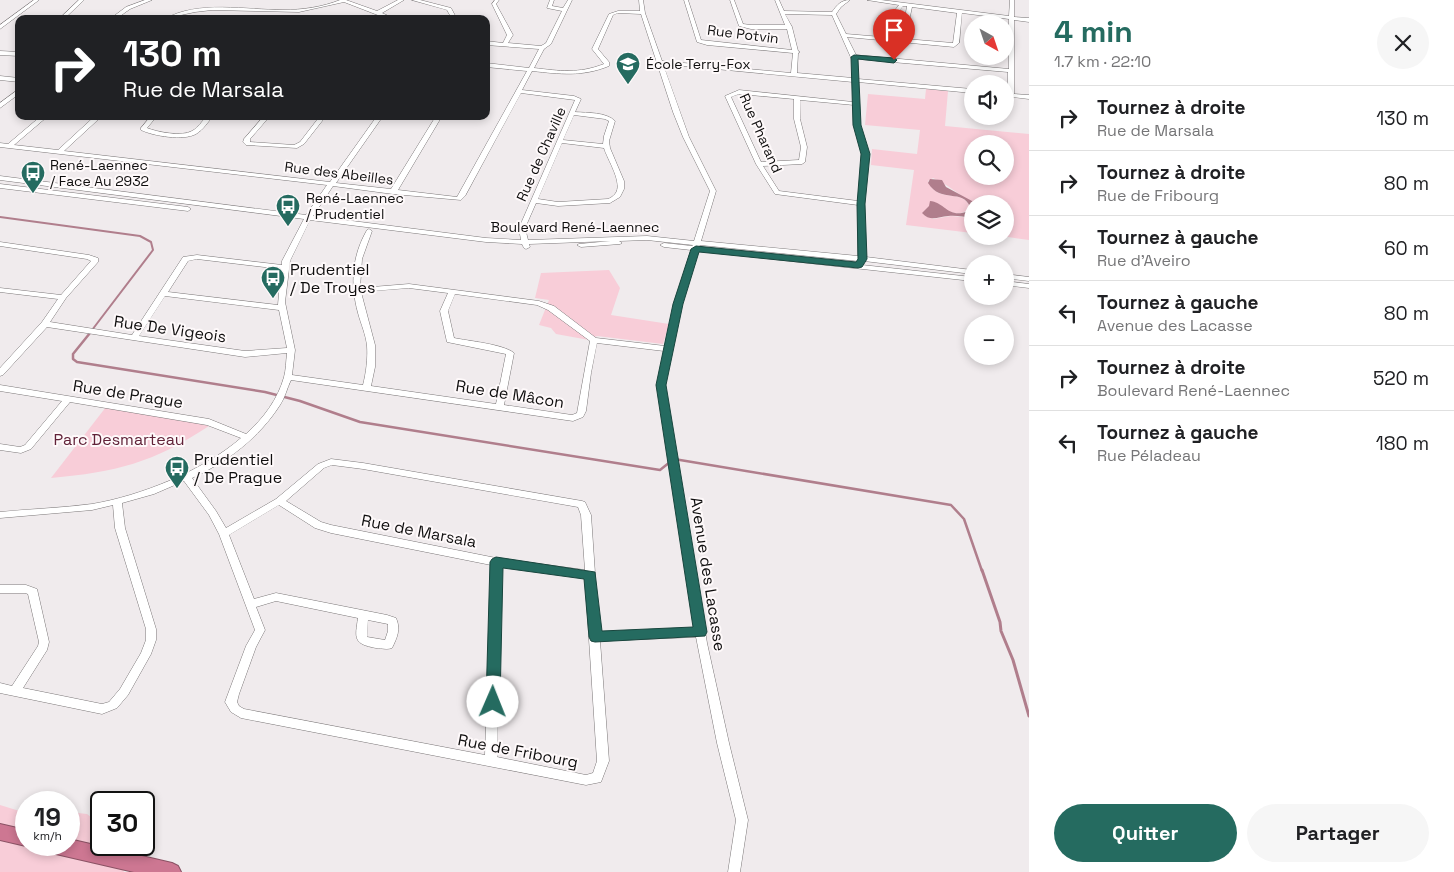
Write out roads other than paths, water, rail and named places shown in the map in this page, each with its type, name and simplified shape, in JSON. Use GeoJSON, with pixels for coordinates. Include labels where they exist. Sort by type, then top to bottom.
{"type":"FeatureCollection","features":[{"type":"Feature","properties":{"kind":"highway"},"geometry":{"type":"LineString","coordinates":[[0,832],[15,835]]}},
{"type":"Feature","properties":{"kind":"highway"},"geometry":{"type":"LineString","coordinates":[[80,851],[172,872]]}},
{"type":"Feature","properties":{"kind":"street"},"geometry":{"type":"LineString","coordinates":[[18,15],[38,0]]}},
{"type":"Feature","properties":{"kind":"street"},"geometry":{"type":"LineString","coordinates":[[65,15],[82,0]]}},
{"type":"Feature","properties":{"kind":"street"},"geometry":{"type":"LineString","coordinates":[[118,15],[128,8],[150,0]]}},
{"type":"Feature","properties":{"kind":"street"},"geometry":{"type":"LineString","coordinates":[[378,13],[402,0]]}},
{"type":"Feature","properties":{"kind":"street"},"geometry":{"type":"LineString","coordinates":[[414,0],[449,10],[452,15]]}},
{"type":"Feature","properties":{"kind":"street"},"geometry":{"type":"LineString","coordinates":[[497,0],[494,4],[510,35],[505,44]]}},
{"type":"Feature","properties":{"kind":"street"},"geometry":{"type":"LineString","coordinates":[[552,0],[549,8],[564,10]]}},
{"type":"Feature","properties":{"kind":"street","name":"Rue des Abeilles"},"geometry":{"type":"LineString","coordinates":[[0,145],[453,200],[462,196],[530,69],[542,48],[548,44],[570,0]]}},
{"type":"Feature","properties":{"kind":"street","name":"Avenue des Lacasse"},"geometry":{"type":"LineString","coordinates":[[641,0],[643,13],[686,137],[713,191],[678,304],[661,385],[700,632],[723,743],[742,820],[734,872]]}},
{"type":"Feature","properties":{"kind":"street","name":"Rue Potvin"},"geometry":{"type":"LineString","coordinates":[[686,0],[699,41],[797,52]]}},
{"type":"Feature","properties":{"kind":"street"},"geometry":{"type":"LineString","coordinates":[[732,0],[741,25],[750,27],[789,27]]}},
{"type":"Feature","properties":{"kind":"street"},"geometry":{"type":"LineString","coordinates":[[777,0],[789,27],[797,52],[794,74]]}},
{"type":"Feature","properties":{"kind":"street"},"geometry":{"type":"LineString","coordinates":[[834,14],[839,6],[848,0]]}},
{"type":"Feature","properties":{"kind":"street"},"geometry":{"type":"LineString","coordinates":[[869,0],[986,15]]}},
{"type":"Feature","properties":{"kind":"street"},"geometry":{"type":"LineString","coordinates":[[1012,0],[1012,15]]}},
{"type":"Feature","properties":{"kind":"street"},"geometry":{"type":"LineString","coordinates":[[172,15],[209,7],[302,13],[343,1],[383,15]]}},
{"type":"Feature","properties":{"kind":"street"},"geometry":{"type":"LineString","coordinates":[[902,4],[891,19],[907,20],[910,6]]}},
{"type":"Feature","properties":{"kind":"street"},"geometry":{"type":"LineString","coordinates":[[490,65],[567,73],[586,72],[605,66],[607,65],[606,62],[595,49],[612,14],[618,12],[643,13]]}},
{"type":"Feature","properties":{"kind":"street"},"geometry":{"type":"LineString","coordinates":[[782,12],[834,14]]}},
{"type":"Feature","properties":{"kind":"street"},"geometry":{"type":"LineString","coordinates":[[844,35],[954,45],[956,43],[960,12]]}},
{"type":"Feature","properties":{"kind":"street"},"geometry":{"type":"LineString","coordinates":[[834,14],[854,57],[857,125],[866,154],[861,204],[860,262]]}},
{"type":"Feature","properties":{"kind":"street"},"geometry":{"type":"LineString","coordinates":[[0,28],[15,17]]}},
{"type":"Feature","properties":{"kind":"street"},"geometry":{"type":"LineString","coordinates":[[1014,18],[1029,20]]}},
{"type":"Feature","properties":{"kind":"street"},"geometry":{"type":"LineString","coordinates":[[490,42],[542,48]]}},
{"type":"Feature","properties":{"kind":"street"},"geometry":{"type":"LineString","coordinates":[[0,53],[15,53]]}},
{"type":"Feature","properties":{"kind":"street"},"geometry":{"type":"LineString","coordinates":[[854,57],[1011,71]]}},
{"type":"Feature","properties":{"kind":"street"},"geometry":{"type":"LineString","coordinates":[[660,62],[964,91]]}},
{"type":"Feature","properties":{"kind":"street"},"geometry":{"type":"LineString","coordinates":[[1010,75],[1011,65]]}},
{"type":"Feature","properties":{"kind":"street"},"geometry":{"type":"LineString","coordinates":[[0,78],[15,80]]}},
{"type":"Feature","properties":{"kind":"street","name":"Rue de Chaville"},"geometry":{"type":"LineString","coordinates":[[518,91],[578,99],[522,228],[525,244]]}},
{"type":"Feature","properties":{"kind":"street","name":"Rue Pharand"},"geometry":{"type":"LineString","coordinates":[[856,104],[739,92],[728,96],[759,164],[778,193],[861,204]]}},
{"type":"Feature","properties":{"kind":"street"},"geometry":{"type":"LineString","coordinates":[[0,106],[15,94]]}},
{"type":"Feature","properties":{"kind":"street"},"geometry":{"type":"LineString","coordinates":[[1014,96],[1029,97]]}},
{"type":"Feature","properties":{"kind":"street"},"geometry":{"type":"LineString","coordinates":[[759,164],[802,162],[804,152],[797,121],[797,98]]}},
{"type":"Feature","properties":{"kind":"street"},"geometry":{"type":"LineString","coordinates":[[534,201],[558,204],[610,201],[614,199],[622,184],[606,146],[606,139],[612,121],[607,117],[572,113]]}},
{"type":"Feature","properties":{"kind":"street"},"geometry":{"type":"LineString","coordinates":[[9,146],[40,120]]}},
{"type":"Feature","properties":{"kind":"street"},"geometry":{"type":"LineString","coordinates":[[59,152],[95,120]]}},
{"type":"Feature","properties":{"kind":"street"},"geometry":{"type":"LineString","coordinates":[[151,120],[143,129],[148,132],[182,136],[191,135],[206,120]]}},
{"type":"Feature","properties":{"kind":"street"},"geometry":{"type":"LineString","coordinates":[[263,120],[247,138],[246,142],[248,144],[295,147],[302,144],[320,120]]}},
{"type":"Feature","properties":{"kind":"street"},"geometry":{"type":"LineString","coordinates":[[0,515],[72,510],[117,502],[151,492],[187,478],[219,459],[248,438],[277,403],[288,377],[291,350],[281,308],[284,267],[297,234],[377,120]]}},
{"type":"Feature","properties":{"kind":"street"},"geometry":{"type":"LineString","coordinates":[[393,192],[438,120]]}},
{"type":"Feature","properties":{"kind":"street"},"geometry":{"type":"LineString","coordinates":[[559,141],[606,146]]}},
{"type":"Feature","properties":{"kind":"street","name":"Boulevard René-Laennec"},"geometry":{"type":"LineString","coordinates":[[0,178],[494,247],[525,244],[638,243],[697,246],[964,271]]}},
{"type":"Feature","properties":{"kind":"street","name":"Boulevard René-Laennec"},"geometry":{"type":"LineString","coordinates":[[0,186],[525,244]]}},
{"type":"Feature","properties":{"kind":"street"},"geometry":{"type":"LineString","coordinates":[[367,388],[371,346],[359,305],[357,290],[359,257],[369,231]]}},
{"type":"Feature","properties":{"kind":"street"},"geometry":{"type":"LineString","coordinates":[[0,244],[89,257],[95,260],[63,297],[45,324],[0,373]]}},
{"type":"Feature","properties":{"kind":"street"},"geometry":{"type":"LineString","coordinates":[[134,338],[186,259],[197,256],[284,267]]}},
{"type":"Feature","properties":{"kind":"street","name":"Boulevard René-Laennec"},"geometry":{"type":"LineString","coordinates":[[860,262],[964,278]]}},
{"type":"Feature","properties":{"kind":"street"},"geometry":{"type":"LineString","coordinates":[[1014,277],[1029,279]]}},
{"type":"Feature","properties":{"kind":"street"},"geometry":{"type":"LineString","coordinates":[[1014,284],[1029,286]]}},
{"type":"Feature","properties":{"kind":"street"},"geometry":{"type":"LineString","coordinates":[[357,290],[409,286],[546,305],[594,340],[668,349]]}},
{"type":"Feature","properties":{"kind":"street"},"geometry":{"type":"LineString","coordinates":[[1,291],[63,297]]}},
{"type":"Feature","properties":{"kind":"street"},"geometry":{"type":"LineString","coordinates":[[453,292],[444,311],[450,340],[502,350],[510,354],[499,408]]}},
{"type":"Feature","properties":{"kind":"street"},"geometry":{"type":"LineString","coordinates":[[164,294],[281,308]]}},
{"type":"Feature","properties":{"kind":"street","name":"Rue De Vigeois"},"geometry":{"type":"LineString","coordinates":[[45,324],[245,354],[291,350]]}},
{"type":"Feature","properties":{"kind":"street","name":"Rue de Mâcon"},"geometry":{"type":"LineString","coordinates":[[288,377],[569,418],[578,417],[582,411],[594,340]]}},
{"type":"Feature","properties":{"kind":"street","name":"Rue de Prague"},"geometry":{"type":"LineString","coordinates":[[0,388],[209,422],[248,438]]}},
{"type":"Feature","properties":{"kind":"street"},"geometry":{"type":"LineString","coordinates":[[0,447],[21,450],[28,447],[68,399]]}},
{"type":"Feature","properties":{"kind":"street","name":"Rue de Fribourg"},"geometry":{"type":"LineString","coordinates":[[187,478],[213,512],[224,534],[260,630],[251,646],[233,694],[231,702],[235,709],[241,713],[586,780],[597,778],[603,761],[586,514],[582,504],[331,462],[321,466],[279,501],[224,534]]}},
{"type":"Feature","properties":{"kind":"street","name":"Rue de Marsala"},"geometry":{"type":"LineString","coordinates":[[279,501],[308,520],[325,527],[496,562],[590,575]]}},
{"type":"Feature","properties":{"kind":"street"},"geometry":{"type":"LineString","coordinates":[[0,688],[102,709],[113,705],[119,699],[146,654],[152,640],[120,528],[117,502]]}},
{"type":"Feature","properties":{"kind":"street"},"geometry":{"type":"LineString","coordinates":[[491,761],[496,562]]}},
{"type":"Feature","properties":{"kind":"street"},"geometry":{"type":"LineString","coordinates":[[0,589],[26,589],[33,592],[44,642],[41,652],[15,691]]}},
{"type":"Feature","properties":{"kind":"street"},"geometry":{"type":"LineString","coordinates":[[251,604],[276,597],[364,615]]}},
{"type":"Feature","properties":{"kind":"street"},"geometry":{"type":"LineString","coordinates":[[595,637],[700,632]]}},
{"type":"Feature","properties":{"kind":"waterway"},"geometry":{"type":"LineString","coordinates":[[0,217],[140,236],[151,242],[153,250],[89,334]]}},
{"type":"Feature","properties":{"kind":"waterway"},"geometry":{"type":"LineString","coordinates":[[90,333],[73,354],[73,359],[77,362],[265,392],[300,401],[360,422],[660,470],[670,462]]}},
{"type":"Feature","properties":{"kind":"waterway"},"geometry":{"type":"LineString","coordinates":[[674,459],[951,505],[964,519],[982,571]]}},
{"type":"Feature","properties":{"kind":"waterway"},"geometry":{"type":"LineString","coordinates":[[982,570],[1000,622],[1001,631],[1013,660],[1029,716]]}},
{"type":"Feature","properties":{"kind":"place","name":"École Terry-Fox"},"geometry":{"type":"Point","coordinates":[628,85]}},
{"type":"Feature","properties":{"kind":"place","name":"René-Laennec / Face Au 2932"},"geometry":{"type":"Point","coordinates":[33,194]}},
{"type":"Feature","properties":{"kind":"place","name":"René-Laennec / Prudentiel"},"geometry":{"type":"Point","coordinates":[288,227]}},
{"type":"Feature","properties":{"kind":"place","name":"Prudentiel / De Troyes"},"geometry":{"type":"Point","coordinates":[273,299]}},
{"type":"Feature","properties":{"kind":"place","name":"Prudentiel / De Prague"},"geometry":{"type":"Point","coordinates":[177,489]}},
{"type":"Feature","properties":{"kind":"park label","name":"Parc Desmarteau"},"geometry":{"type":"Point","coordinates":[119,439]}}]}
